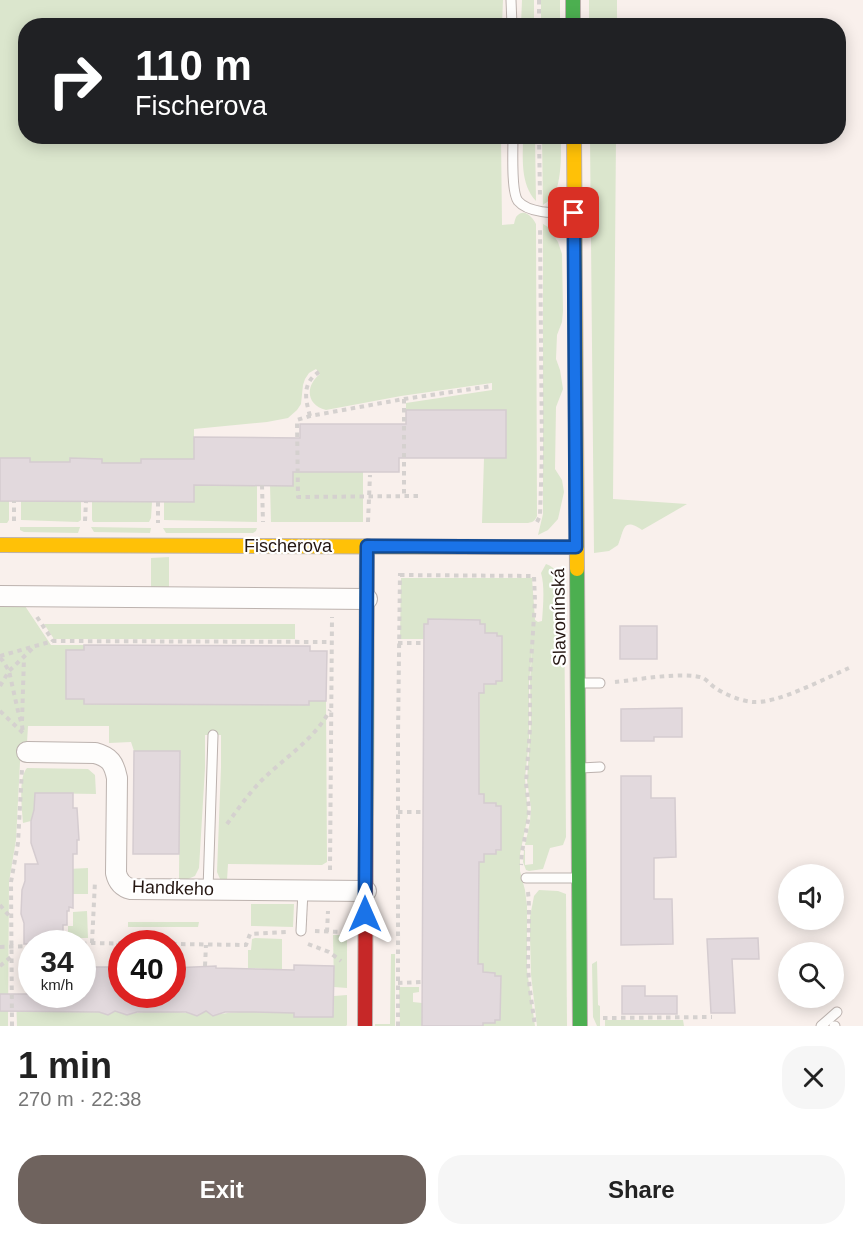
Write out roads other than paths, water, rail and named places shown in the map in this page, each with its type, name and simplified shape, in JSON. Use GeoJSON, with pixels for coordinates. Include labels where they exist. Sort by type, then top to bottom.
{"type":"FeatureCollection","features":[{"type":"Feature","properties":{"kind":"street"},"geometry":{"type":"LineString","coordinates":[[573,0],[573,18]]}},
{"type":"Feature","properties":{"kind":"street","name":"Slavonínská"},"geometry":{"type":"LineString","coordinates":[[574,144],[580,1026]]}},
{"type":"Feature","properties":{"kind":"street","name":"Fischerova"},"geometry":{"type":"LineString","coordinates":[[0,545],[576,547]]}},
{"type":"Feature","properties":{"kind":"street"},"geometry":{"type":"LineString","coordinates":[[365,1026],[367,546]]}},
{"type":"Feature","properties":{"kind":"street"},"geometry":{"type":"LineString","coordinates":[[0,596],[367,598]]}},
{"type":"Feature","properties":{"kind":"street","name":"Handkeho"},"geometry":{"type":"LineString","coordinates":[[25,759],[95,753],[110,761],[115,768],[117,778],[116,873],[117,879],[125,887],[132,889],[366,891]]}},
{"type":"Feature","properties":{"kind":"lane"},"geometry":{"type":"LineString","coordinates":[[512,0],[512,18]]}},
{"type":"Feature","properties":{"kind":"lane"},"geometry":{"type":"LineString","coordinates":[[513,144],[514,187],[518,201],[540,212],[574,213]]}},
{"type":"Feature","properties":{"kind":"lane"},"geometry":{"type":"LineString","coordinates":[[578,683],[600,683]]}},
{"type":"Feature","properties":{"kind":"lane"},"geometry":{"type":"LineString","coordinates":[[208,890],[213,735]]}},
{"type":"Feature","properties":{"kind":"lane"},"geometry":{"type":"LineString","coordinates":[[578,768],[600,767]]}},
{"type":"Feature","properties":{"kind":"lane"},"geometry":{"type":"LineString","coordinates":[[526,878],[579,878]]}},
{"type":"Feature","properties":{"kind":"lane"},"geometry":{"type":"LineString","coordinates":[[301,931],[303,891]]}},
{"type":"Feature","properties":{"kind":"lane"},"geometry":{"type":"LineString","coordinates":[[821,1026],[837,1012]]}}]}
